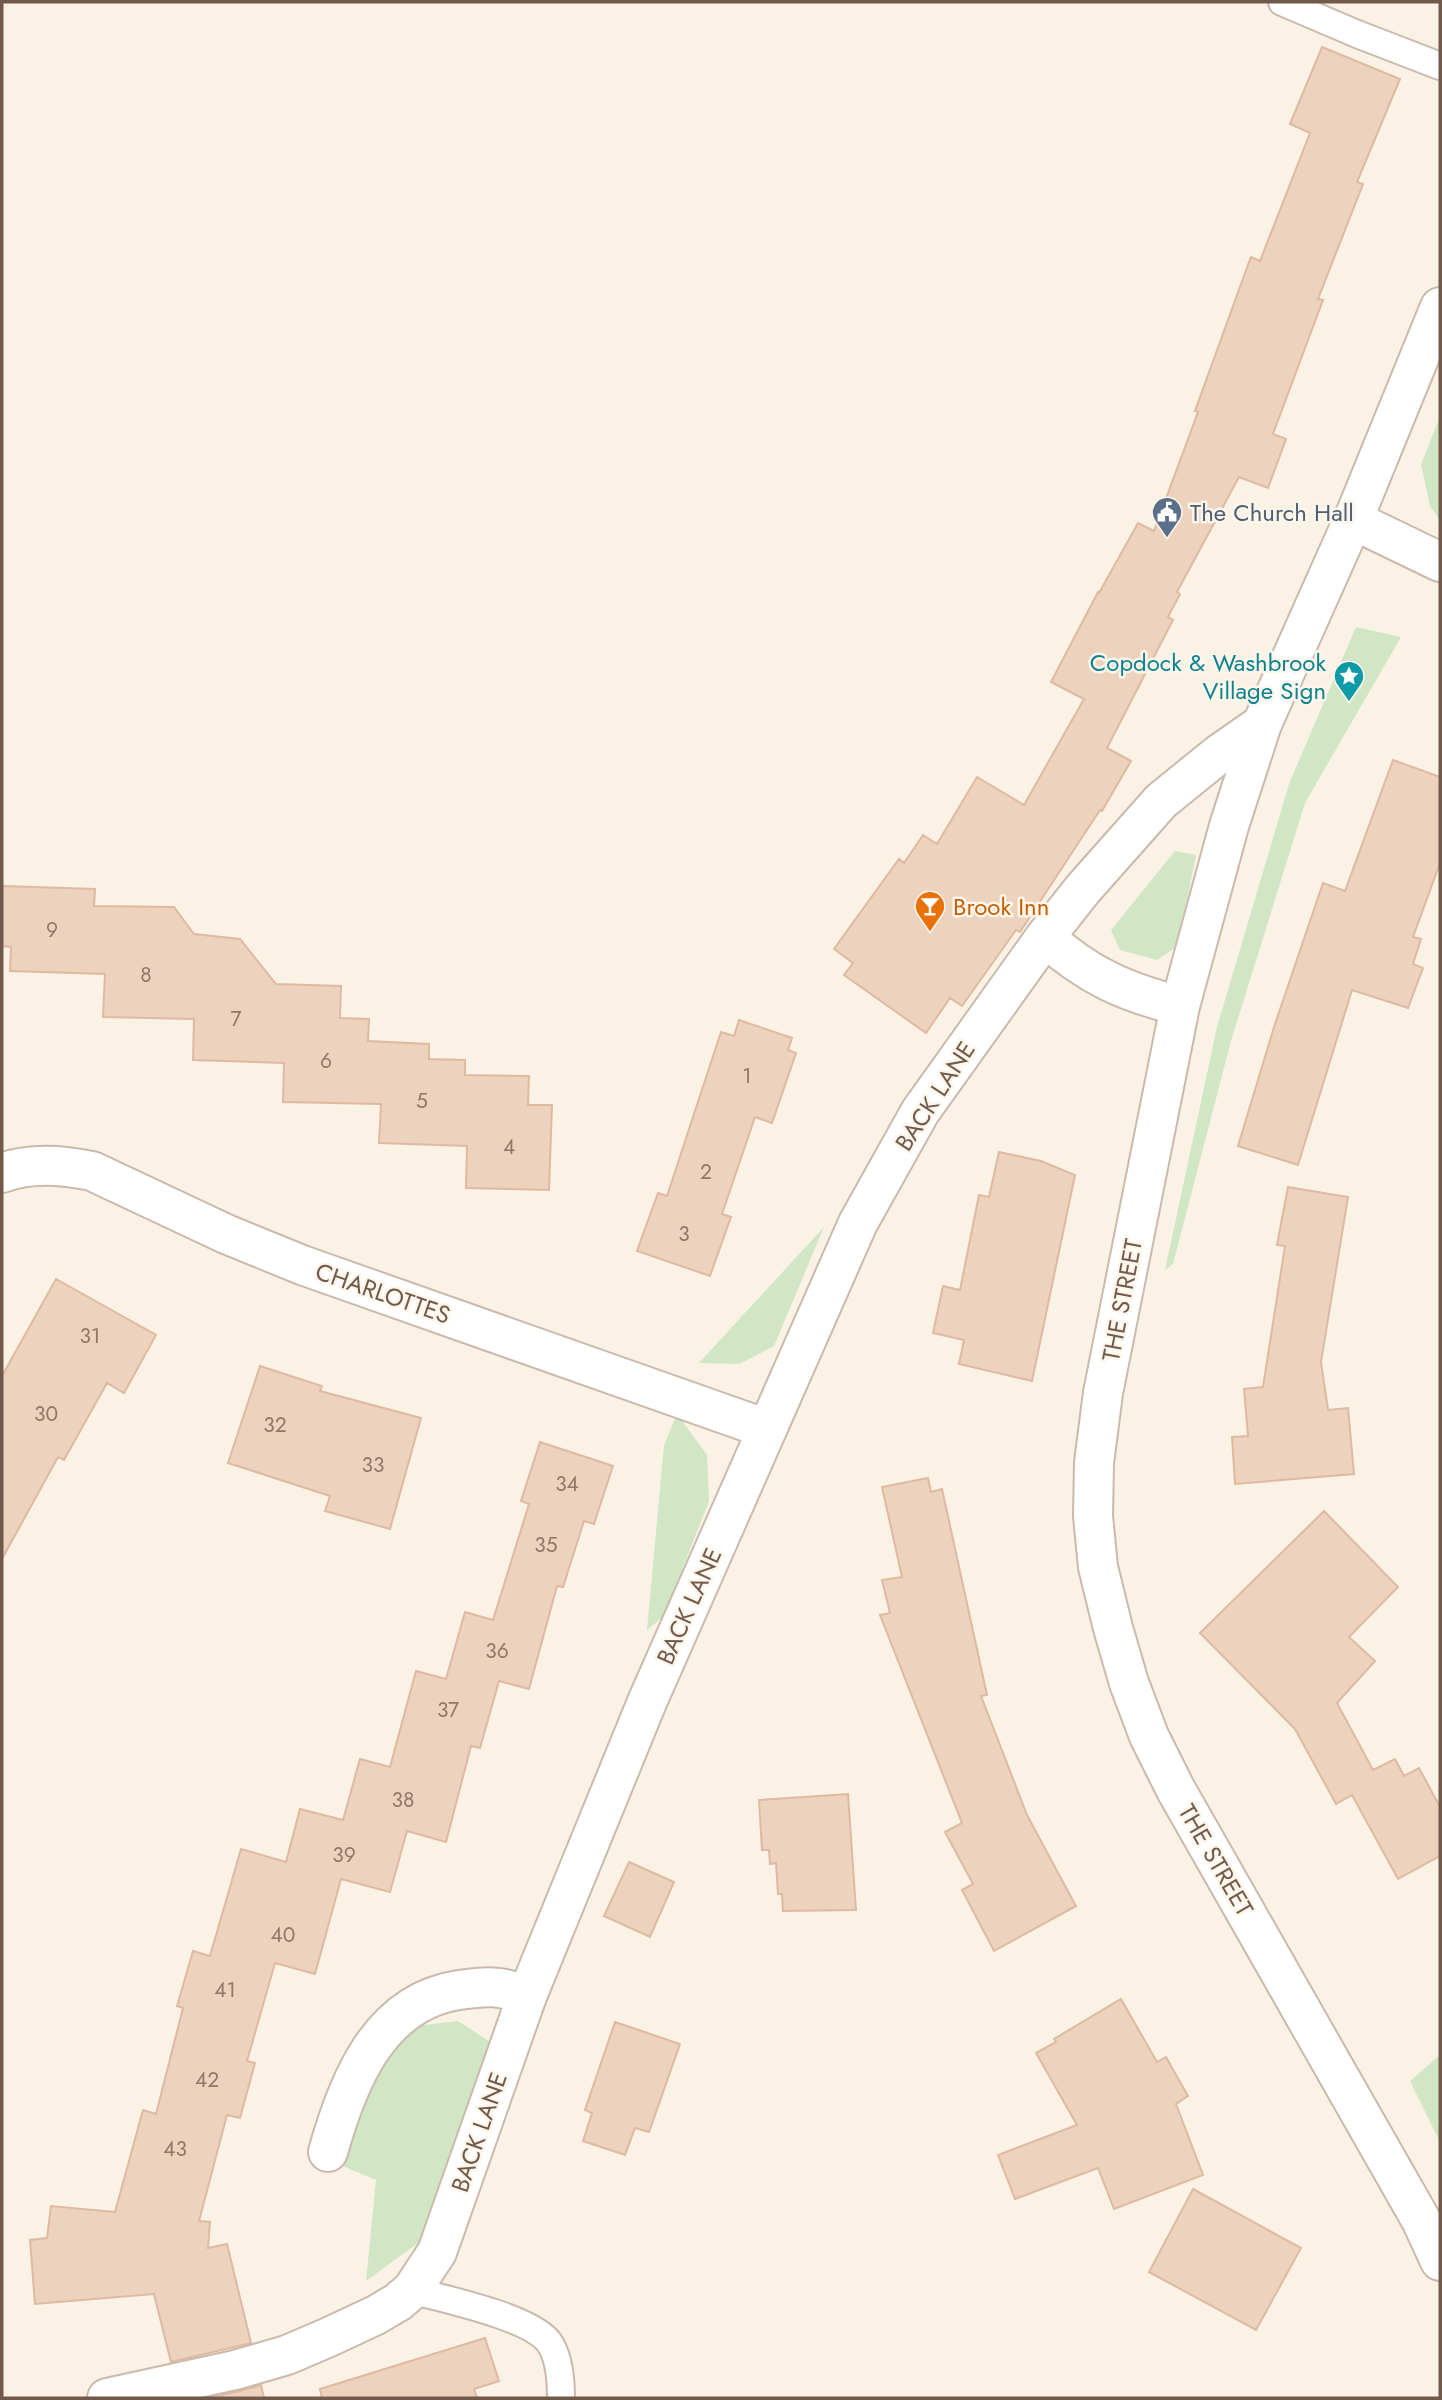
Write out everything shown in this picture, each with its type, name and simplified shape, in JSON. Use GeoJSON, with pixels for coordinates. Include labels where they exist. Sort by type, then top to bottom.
{"type":"FeatureCollection","features":[{"type":"Feature","properties":{"kind":"street","name":"THE STREET"},"geometry":{"type":"LineString","coordinates":[[1440,307],[1353,520],[1262,724],[1229,826],[1180,1006],[1103,1393],[1094,1463],[1093,1516],[1098,1566],[1129,1683],[1149,1737],[1176,1790],[1421,2220],[1440,2261]]}},
{"type":"Feature","properties":{"kind":"street"},"geometry":{"type":"LineString","coordinates":[[1353,520],[1440,562]]}},
{"type":"Feature","properties":{"kind":"street","name":"BACK LANE"},"geometry":{"type":"LineString","coordinates":[[107,2398],[235,2370],[287,2355],[376,2315],[412,2290],[437,2252],[527,1996],[647,1702],[858,1223],[920,1112],[1045,937],[1106,862],[1161,802],[1219,754],[1262,724]]}},
{"type":"Feature","properties":{"kind":"street"},"geometry":{"type":"LineString","coordinates":[[1045,937],[1069,958],[1109,983],[1180,1006]]}},
{"type":"Feature","properties":{"kind":"street","name":"CHARLOTTES"},"geometry":{"type":"LineString","coordinates":[[2,1173],[38,1166],[69,1166],[92,1171],[226,1234],[302,1265],[767,1429]]}},
{"type":"Feature","properties":{"kind":"street"},"geometry":{"type":"LineString","coordinates":[[328,2152],[354,2078],[376,2042],[399,2016],[419,2002],[447,1992],[477,1987],[505,1987],[527,1996]]}},
{"type":"Feature","properties":{"kind":"lane"},"geometry":{"type":"LineString","coordinates":[[1282,2],[1440,66]]}},
{"type":"Feature","properties":{"kind":"lane"},"geometry":{"type":"LineString","coordinates":[[412,2290],[522,2322],[548,2342],[560,2372],[561,2398]]}},
{"type":"Feature","properties":{"kind":"green space"},"geometry":{"type":"Polygon","coordinates":[[[1440,417],[1440,520],[1430,506],[1421,464],[1440,417]]]}},
{"type":"Feature","properties":{"kind":"green space"},"geometry":{"type":"Polygon","coordinates":[[[1356,627],[1401,637],[1305,803],[1231,1041],[1173,1264],[1165,1270],[1217,1027],[1289,784],[1356,627]]]}},
{"type":"Feature","properties":{"kind":"green space"},"geometry":{"type":"Polygon","coordinates":[[[1175,851],[1196,855],[1178,946],[1157,960],[1120,950],[1111,930],[1175,851]]]}},
{"type":"Feature","properties":{"kind":"green space"},"geometry":{"type":"Polygon","coordinates":[[[824,1227],[774,1346],[739,1364],[699,1363],[824,1227]]]}},
{"type":"Feature","properties":{"kind":"green space"},"geometry":{"type":"Polygon","coordinates":[[[677,1414],[707,1455],[709,1501],[664,1616],[647,1630],[664,1445],[677,1414]]]}},
{"type":"Feature","properties":{"kind":"green space"},"geometry":{"type":"Polygon","coordinates":[[[458,2021],[498,2047],[425,2238],[366,2281],[376,2180],[333,2162],[361,2079],[408,2027],[458,2021]]]}},
{"type":"Feature","properties":{"kind":"green space"},"geometry":{"type":"Polygon","coordinates":[[[1440,2055],[1440,2142],[1410,2081],[1440,2055]]]}},
{"type":"Feature","properties":{"kind":"building"},"geometry":{"type":"Polygon","coordinates":[[[1322,47],[1400,79],[1357,182],[1363,184],[1318,299],[1323,300],[1273,434],[1286,439],[1268,488],[1239,477],[1177,592],[1180,594],[1168,617],[1173,620],[1107,748],[1131,761],[1102,811],[1100,810],[1020,932],[1016,930],[962,1006],[950,998],[926,1033],[844,975],[853,963],[834,949],[899,859],[904,863],[923,835],[937,844],[977,777],[1024,805],[1084,699],[1051,682],[1138,523],[1154,531],[1249,262],[1251,257],[1260,261],[1310,133],[1290,124],[1322,47]]]}},
{"type":"Feature","properties":{"kind":"building"},"geometry":{"type":"Polygon","coordinates":[[[1393,760],[1440,777],[1440,863],[1413,937],[1421,939],[1413,964],[1423,968],[1408,1008],[1352,990],[1298,1165],[1238,1146],[1274,1027],[1323,883],[1345,891],[1393,760]]]}},
{"type":"Feature","properties":{"kind":"building"},"geometry":{"type":"Polygon","coordinates":[[[2,886],[95,889],[94,906],[174,907],[194,934],[240,939],[276,984],[341,986],[340,1018],[369,1019],[368,1041],[429,1044],[429,1059],[465,1060],[465,1075],[529,1076],[528,1105],[552,1105],[549,1190],[466,1188],[467,1146],[379,1143],[381,1104],[283,1102],[284,1063],[193,1060],[194,1019],[103,1017],[105,974],[10,971],[11,947],[2,946],[2,886]]]}},
{"type":"Feature","properties":{"kind":"building"},"geometry":{"type":"Polygon","coordinates":[[[739,1020],[792,1038],[788,1050],[796,1053],[772,1123],[755,1117],[722,1214],[731,1217],[710,1276],[637,1251],[658,1193],[667,1196],[721,1032],[734,1036],[739,1020]]]}},
{"type":"Feature","properties":{"kind":"building"},"geometry":{"type":"Polygon","coordinates":[[[999,1152],[1041,1161],[1075,1175],[1032,1381],[959,1364],[964,1340],[933,1333],[943,1286],[960,1290],[979,1195],[989,1197],[999,1152]]]}},
{"type":"Feature","properties":{"kind":"building"},"geometry":{"type":"Polygon","coordinates":[[[1288,1187],[1348,1197],[1321,1362],[1328,1410],[1348,1408],[1354,1474],[1235,1484],[1232,1437],[1248,1436],[1244,1389],[1263,1387],[1285,1246],[1277,1245],[1288,1187]]]}},
{"type":"Feature","properties":{"kind":"building"},"geometry":{"type":"Polygon","coordinates":[[[56,1279],[156,1335],[124,1393],[107,1383],[64,1460],[58,1457],[2,1559],[2,1376],[56,1279]]]}},
{"type":"Feature","properties":{"kind":"building"},"geometry":{"type":"Polygon","coordinates":[[[260,1366],[322,1386],[320,1391],[421,1418],[390,1529],[325,1511],[330,1496],[228,1463],[260,1366]]]}},
{"type":"Feature","properties":{"kind":"building"},"geometry":{"type":"Polygon","coordinates":[[[540,1442],[613,1466],[594,1524],[584,1521],[563,1587],[557,1586],[529,1689],[499,1681],[480,1748],[471,1746],[446,1842],[407,1831],[390,1892],[341,1879],[315,1974],[275,1963],[247,2061],[255,2063],[240,2118],[227,2115],[199,2221],[210,2222],[208,2248],[227,2244],[251,2343],[171,2362],[154,2294],[35,2304],[30,2240],[47,2238],[51,2206],[115,2212],[143,2110],[156,2114],[183,2008],[177,2006],[193,1951],[210,1956],[241,1849],[286,1862],[300,1809],[343,1820],[360,1759],[390,1767],[416,1671],[446,1679],[465,1612],[493,1620],[529,1504],[521,1501],[540,1442]]]}},
{"type":"Feature","properties":{"kind":"building"},"geometry":{"type":"Polygon","coordinates":[[[928,1478],[931,1492],[942,1489],[987,1695],[981,1696],[1027,1815],[1076,1906],[994,1951],[962,1890],[973,1884],[945,1832],[962,1823],[880,1615],[890,1613],[882,1580],[902,1577],[882,1487],[928,1478]]]}},
{"type":"Feature","properties":{"kind":"building"},"geometry":{"type":"Polygon","coordinates":[[[1324,1511],[1398,1587],[1349,1637],[1375,1661],[1337,1703],[1373,1770],[1395,1759],[1404,1776],[1419,1768],[1440,1807],[1440,1856],[1398,1879],[1352,1795],[1336,1804],[1295,1729],[1200,1633],[1324,1511]]]}},
{"type":"Feature","properties":{"kind":"building"},"geometry":{"type":"Polygon","coordinates":[[[848,1794],[856,1910],[783,1911],[782,1894],[778,1894],[776,1863],[770,1864],[769,1850],[762,1850],[759,1800],[848,1794]]]}},
{"type":"Feature","properties":{"kind":"building"},"geometry":{"type":"Polygon","coordinates":[[[629,1862],[674,1882],[650,1937],[604,1916],[629,1862]]]}},
{"type":"Feature","properties":{"kind":"building"},"geometry":{"type":"Polygon","coordinates":[[[1121,1999],[1157,2062],[1166,2057],[1188,2096],[1176,2104],[1203,2175],[1114,2209],[1098,2168],[1015,2199],[998,2155],[1077,2125],[1036,2053],[1056,2042],[1054,2039],[1121,1999]]]}},
{"type":"Feature","properties":{"kind":"building"},"geometry":{"type":"Polygon","coordinates":[[[615,2022],[680,2044],[649,2132],[635,2128],[625,2155],[583,2141],[592,2113],[585,2110],[615,2022]]]}},
{"type":"Feature","properties":{"kind":"building"},"geometry":{"type":"Polygon","coordinates":[[[1193,2189],[1301,2248],[1256,2330],[1149,2272],[1193,2189]]]}},
{"type":"Feature","properties":{"kind":"building"},"geometry":{"type":"Polygon","coordinates":[[[485,2338],[499,2381],[474,2389],[477,2398],[322,2398],[320,2389],[485,2338]]]}},
{"type":"Feature","properties":{"kind":"building"},"geometry":{"type":"Polygon","coordinates":[[[261,2385],[264,2398],[208,2398],[240,2391],[261,2385]]]}},
{"type":"Feature","properties":{"kind":"place","name":"The Church Hall"},"geometry":{"type":"Point","coordinates":[1167,539]}},
{"type":"Feature","properties":{"kind":"place","name":"Copdock & Washbrook Village Sign"},"geometry":{"type":"Point","coordinates":[1349,703]}},
{"type":"Feature","properties":{"kind":"place","name":"Brook Inn"},"geometry":{"type":"Point","coordinates":[930,933]}}]}
